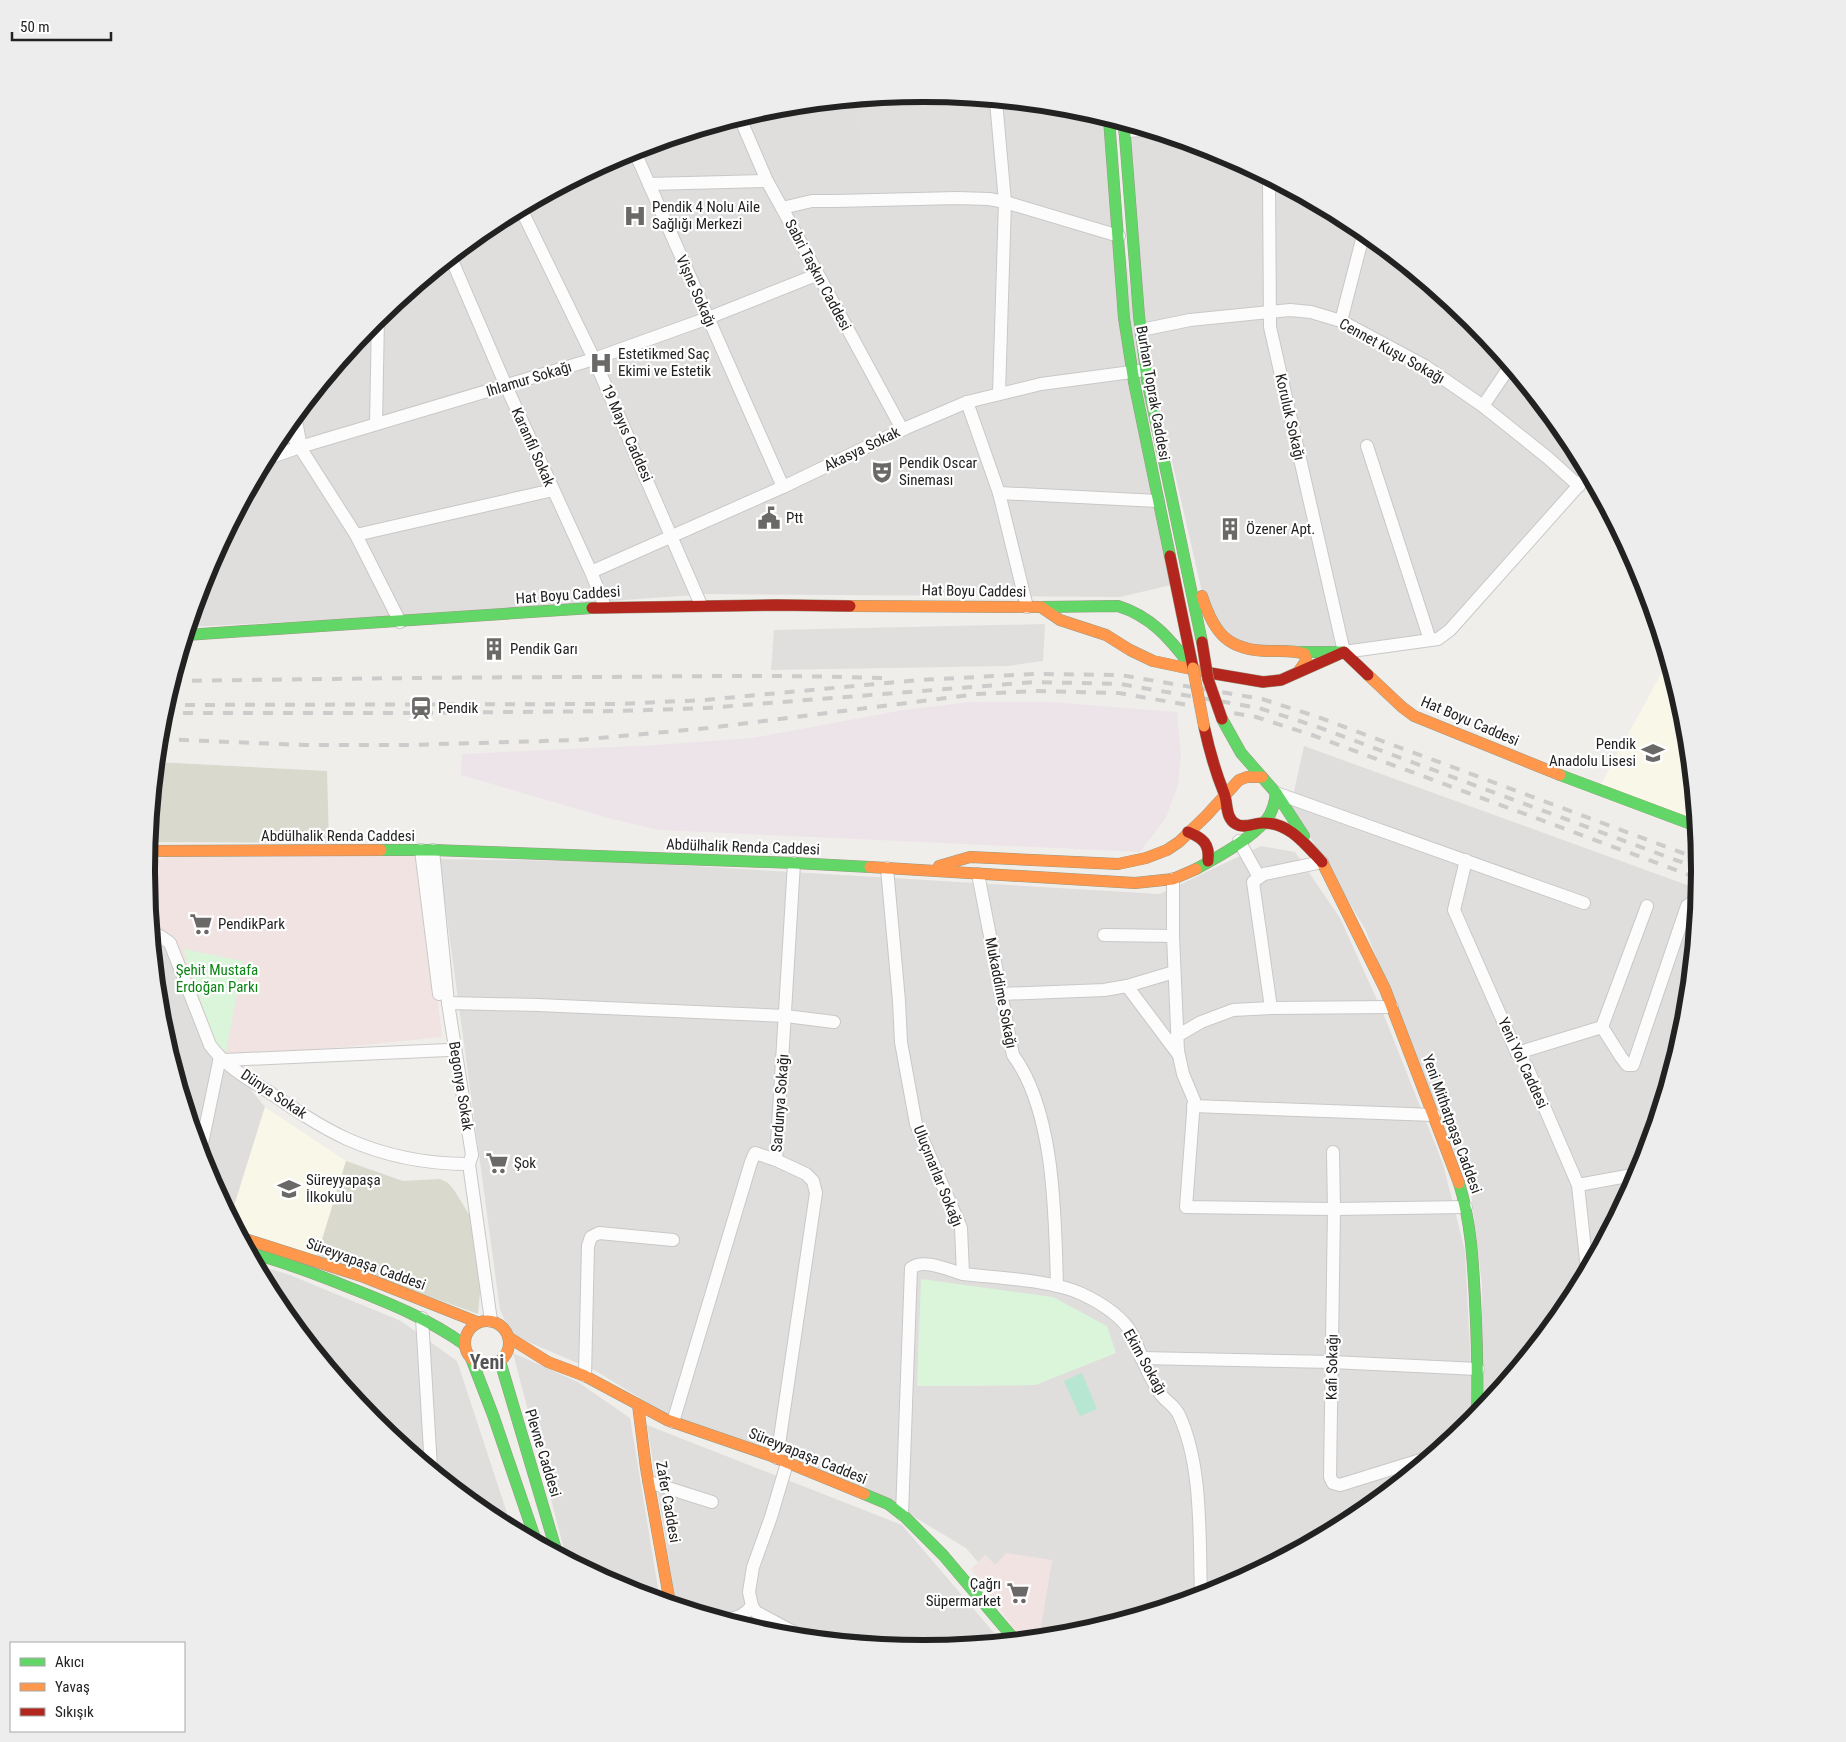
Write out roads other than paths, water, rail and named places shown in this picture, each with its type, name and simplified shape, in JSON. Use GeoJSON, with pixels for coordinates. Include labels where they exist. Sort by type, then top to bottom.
{"type":"FeatureCollection","features":[{"type":"Feature","properties":{"kind":"main road","name":"Burhan Toprak Caddesi"},"geometry":{"type":"LineString","coordinates":[[1110,126],[1124,318],[1132,372],[1204,726],[1217,776],[1225,796]]}},
{"type":"Feature","properties":{"kind":"main road","name":"Burhan Toprak Caddesi"},"geometry":{"type":"LineString","coordinates":[[1125,130],[1141,330],[1146,370],[1208,679],[1222,720],[1241,753],[1262,777]]}},
{"type":"Feature","properties":{"kind":"main road"},"geometry":{"type":"LineString","coordinates":[[1174,504],[1206,610],[1221,637],[1235,646],[1256,652],[1344,652]]}},
{"type":"Feature","properties":{"kind":"main road","name":"Hat Boyu Caddesi"},"geometry":{"type":"LineString","coordinates":[[192,633],[400,622],[605,608],[701,605],[946,605],[1041,608],[1060,620],[1106,635],[1130,650],[1153,661],[1263,682],[1281,680],[1299,670],[1344,652],[1414,716],[1570,779],[1690,824]]}},
{"type":"Feature","properties":{"kind":"main road"},"geometry":{"type":"LineString","coordinates":[[1041,608],[1118,606],[1129,608],[1153,622],[1168,636],[1192,668]]}},
{"type":"Feature","properties":{"kind":"main road"},"geometry":{"type":"LineString","coordinates":[[1299,670],[1306,661],[1305,654],[1301,652]]}},
{"type":"Feature","properties":{"kind":"main road"},"geometry":{"type":"LineString","coordinates":[[922,870],[970,857],[1118,864],[1157,855],[1174,845],[1239,780],[1250,777],[1262,777],[1276,793],[1322,862]]}},
{"type":"Feature","properties":{"kind":"main road","name":"Abdülhalik Renda Caddesi"},"geometry":{"type":"LineString","coordinates":[[155,850],[427,850],[794,863],[1135,883],[1174,879],[1208,861],[1239,841],[1263,822],[1271,812],[1276,793]]}},
{"type":"Feature","properties":{"kind":"main road"},"geometry":{"type":"LineString","coordinates":[[1225,796],[1224,802],[1228,814],[1236,824],[1242,826],[1263,822],[1286,827],[1322,862]]}},
{"type":"Feature","properties":{"kind":"main road"},"geometry":{"type":"LineString","coordinates":[[1188,832],[1205,840],[1209,846],[1208,861]]}},
{"type":"Feature","properties":{"kind":"main road","name":"Abdülhalik Renda Caddesi"},"geometry":{"type":"LineString","coordinates":[[155,854],[172,851]]}},
{"type":"Feature","properties":{"kind":"main road","name":"Yeni Mithatpaşa Caddesi"},"geometry":{"type":"LineString","coordinates":[[1322,862],[1364,943],[1392,1007],[1452,1163],[1466,1207],[1472,1246],[1478,1369],[1477,1402]]}},
{"type":"Feature","properties":{"kind":"main road","name":"Süreyyapaşa Caddesi"},"geometry":{"type":"LineString","coordinates":[[249,1240],[272,1246],[407,1294],[477,1322]]}},
{"type":"Feature","properties":{"kind":"main road","name":"Süreyyapaşa Caddesi"},"geometry":{"type":"LineString","coordinates":[[257,1255],[318,1275],[390,1303],[446,1331],[464,1346]]}},
{"type":"Feature","properties":{"kind":"main road"},"geometry":{"type":"LineString","coordinates":[[509,1360],[508,1337],[504,1329],[491,1321],[485,1320],[477,1322],[468,1331],[464,1346],[471,1358],[493,1415],[533,1534]]}},
{"type":"Feature","properties":{"kind":"main road"},"geometry":{"type":"LineString","coordinates":[[508,1337],[548,1362]]}},
{"type":"Feature","properties":{"kind":"main road"},"geometry":{"type":"LineString","coordinates":[[471,1358],[476,1363],[483,1365],[491,1365],[509,1360],[548,1362]]}},
{"type":"Feature","properties":{"kind":"main road","name":"Plevne Caddesi"},"geometry":{"type":"LineString","coordinates":[[509,1360],[555,1545]]}},
{"type":"Feature","properties":{"kind":"main road","name":"Süreyyapaşa Caddesi"},"geometry":{"type":"LineString","coordinates":[[548,1362],[585,1376],[673,1422],[782,1460],[888,1504],[902,1514],[943,1555],[1010,1634]]}},
{"type":"Feature","properties":{"kind":"main road","name":"Zafer Caddesi"},"geometry":{"type":"LineString","coordinates":[[638,1405],[669,1596]]}},
{"type":"Feature","properties":{"kind":"street"},"geometry":{"type":"LineString","coordinates":[[996,106],[1004,202],[999,393]]}},
{"type":"Feature","properties":{"kind":"street","name":"Sabri Taşkın Caddesi"},"geometry":{"type":"LineString","coordinates":[[743,124],[767,181],[816,275],[902,430]]}},
{"type":"Feature","properties":{"kind":"street","name":"Vişne Sokağı"},"geometry":{"type":"LineString","coordinates":[[637,158],[783,487]]}},
{"type":"Feature","properties":{"kind":"street"},"geometry":{"type":"LineString","coordinates":[[649,184],[767,181]]}},
{"type":"Feature","properties":{"kind":"street","name":"Koruluk Sokağı"},"geometry":{"type":"LineString","coordinates":[[1269,185],[1270,327],[1344,652]]}},
{"type":"Feature","properties":{"kind":"street"},"geometry":{"type":"LineString","coordinates":[[782,208],[812,201],[989,199],[1119,236]]}},
{"type":"Feature","properties":{"kind":"street","name":"19 Mayıs Caddesi"},"geometry":{"type":"LineString","coordinates":[[524,215],[594,359],[701,605]]}},
{"type":"Feature","properties":{"kind":"street"},"geometry":{"type":"LineString","coordinates":[[1341,321],[1362,240]]}},
{"type":"Feature","properties":{"kind":"street","name":"Karanfil Sokak"},"geometry":{"type":"LineString","coordinates":[[453,263],[506,386],[592,572],[605,608]]}},
{"type":"Feature","properties":{"kind":"street","name":"Ihlamur Sokağı"},"geometry":{"type":"LineString","coordinates":[[277,455],[594,359],[708,318],[816,275]]}},
{"type":"Feature","properties":{"kind":"street","name":"Cennet Kuşu Sokağı"},"geometry":{"type":"LineString","coordinates":[[1141,330],[1190,320],[1290,310],[1311,312],[1341,321],[1425,366],[1483,406],[1548,458],[1579,486]]}},
{"type":"Feature","properties":{"kind":"street"},"geometry":{"type":"LineString","coordinates":[[376,424],[378,330]]}},
{"type":"Feature","properties":{"kind":"street","name":"Akasya Sokak"},"geometry":{"type":"LineString","coordinates":[[592,572],[967,402],[1041,384],[1146,370]]}},
{"type":"Feature","properties":{"kind":"street"},"geometry":{"type":"LineString","coordinates":[[1483,406],[1507,371]]}},
{"type":"Feature","properties":{"kind":"street"},"geometry":{"type":"LineString","coordinates":[[967,402],[998,493],[1027,607]]}},
{"type":"Feature","properties":{"kind":"street"},"geometry":{"type":"LineString","coordinates":[[297,426],[300,447]]}},
{"type":"Feature","properties":{"kind":"street"},"geometry":{"type":"LineString","coordinates":[[291,434],[356,535],[400,622]]}},
{"type":"Feature","properties":{"kind":"street"},"geometry":{"type":"LineString","coordinates":[[1367,446],[1430,640]]}},
{"type":"Feature","properties":{"kind":"street"},"geometry":{"type":"LineString","coordinates":[[1344,652],[1438,639],[1450,630],[1584,480]]}},
{"type":"Feature","properties":{"kind":"street"},"geometry":{"type":"LineString","coordinates":[[356,535],[553,490]]}},
{"type":"Feature","properties":{"kind":"street"},"geometry":{"type":"LineString","coordinates":[[998,493],[1158,501]]}},
{"type":"Feature","properties":{"kind":"street"},"geometry":{"type":"LineString","coordinates":[[1276,793],[1584,902]]}},
{"type":"Feature","properties":{"kind":"street"},"geometry":{"type":"LineString","coordinates":[[1239,841],[1259,877]]}},
{"type":"Feature","properties":{"kind":"street"},"geometry":{"type":"LineString","coordinates":[[427,850],[438,990],[466,1156],[469,1164]]}},
{"type":"Feature","properties":{"kind":"street","name":"Begonya Sokak"},"geometry":{"type":"LineString","coordinates":[[427,850],[448,1003],[472,1155],[469,1164],[491,1321]]}},
{"type":"Feature","properties":{"kind":"street","name":"Yeni Yol Caddesi"},"geometry":{"type":"LineString","coordinates":[[1466,860],[1454,910],[1517,1053],[1527,1067],[1578,1185],[1586,1260]]}},
{"type":"Feature","properties":{"kind":"street"},"geometry":{"type":"LineString","coordinates":[[1271,1008],[1253,882],[1264,874],[1322,862]]}},
{"type":"Feature","properties":{"kind":"street","name":"Sardunya Sokağı"},"geometry":{"type":"LineString","coordinates":[[673,1422],[751,1162],[755,1153],[776,1160],[794,863]]}},
{"type":"Feature","properties":{"kind":"street","name":"Uluçınarlar Sokağı"},"geometry":{"type":"LineString","coordinates":[[887,868],[902,1042],[912,1107],[916,1124],[961,1228],[963,1274]]}},
{"type":"Feature","properties":{"kind":"street","name":"Mukaddime Sokağı"},"geometry":{"type":"LineString","coordinates":[[978,874],[1013,1054],[1020,1065],[1035,1102],[1046,1144],[1055,1228],[1057,1286]]}},
{"type":"Feature","properties":{"kind":"street"},"geometry":{"type":"LineString","coordinates":[[1174,879],[1173,936],[1177,1036],[1183,1074],[1194,1100],[1186,1207],[1334,1209],[1466,1207]]}},
{"type":"Feature","properties":{"kind":"street"},"geometry":{"type":"LineString","coordinates":[[1602,1027],[1627,1065],[1633,1065],[1687,906],[1690,905]]}},
{"type":"Feature","properties":{"kind":"street"},"geometry":{"type":"LineString","coordinates":[[1602,1027],[1647,906]]}},
{"type":"Feature","properties":{"kind":"street","name":"Dünya Sokak"},"geometry":{"type":"LineString","coordinates":[[157,935],[170,943],[210,1044],[223,1059],[245,1076],[292,1108],[347,1139],[372,1149],[447,1164],[469,1164]]}},
{"type":"Feature","properties":{"kind":"street"},"geometry":{"type":"LineString","coordinates":[[1104,935],[1173,936]]}},
{"type":"Feature","properties":{"kind":"street"},"geometry":{"type":"LineString","coordinates":[[1000,994],[1086,991],[1127,986],[1174,972]]}},
{"type":"Feature","properties":{"kind":"street"},"geometry":{"type":"LineString","coordinates":[[1127,986],[1179,1055]]}},
{"type":"Feature","properties":{"kind":"street"},"geometry":{"type":"LineString","coordinates":[[448,1003],[786,1016],[834,1022]]}},
{"type":"Feature","properties":{"kind":"street"},"geometry":{"type":"LineString","coordinates":[[1177,1036],[1201,1022],[1233,1010],[1392,1007]]}},
{"type":"Feature","properties":{"kind":"street"},"geometry":{"type":"LineString","coordinates":[[1517,1053],[1602,1027]]}},
{"type":"Feature","properties":{"kind":"street"},"geometry":{"type":"LineString","coordinates":[[203,1140],[223,1059],[448,1050]]}},
{"type":"Feature","properties":{"kind":"street"},"geometry":{"type":"LineString","coordinates":[[1193,1106],[1434,1115]]}},
{"type":"Feature","properties":{"kind":"street","name":"Kafi Sokağı"},"geometry":{"type":"LineString","coordinates":[[1333,1152],[1334,1209],[1330,1477],[1333,1483],[1340,1485],[1414,1462]]}},
{"type":"Feature","properties":{"kind":"street"},"geometry":{"type":"LineString","coordinates":[[776,1160],[806,1174],[813,1181],[816,1193],[782,1460],[771,1517],[753,1566],[749,1592],[752,1606],[756,1612],[784,1627]]}},
{"type":"Feature","properties":{"kind":"street"},"geometry":{"type":"LineString","coordinates":[[1578,1185],[1628,1176]]}},
{"type":"Feature","properties":{"kind":"street"},"geometry":{"type":"LineString","coordinates":[[585,1376],[588,1246],[592,1237],[599,1233],[673,1240]]}},
{"type":"Feature","properties":{"kind":"street"},"geometry":{"type":"LineString","coordinates":[[902,1514],[911,1268],[917,1264],[924,1264],[963,1274]]}},
{"type":"Feature","properties":{"kind":"street","name":"Ekim Sokağı"},"geometry":{"type":"LineString","coordinates":[[963,1274],[1057,1286],[1080,1293],[1098,1302],[1123,1322],[1132,1334],[1141,1358],[1156,1388],[1173,1405],[1179,1415],[1188,1440],[1197,1488],[1201,1587]]}},
{"type":"Feature","properties":{"kind":"street"},"geometry":{"type":"LineString","coordinates":[[422,1318],[431,1461]]}},
{"type":"Feature","properties":{"kind":"street"},"geometry":{"type":"LineString","coordinates":[[1141,1358],[1332,1362],[1478,1369]]}},
{"type":"Feature","properties":{"kind":"street"},"geometry":{"type":"LineString","coordinates":[[649,1482],[712,1502]]}},
{"type":"Feature","properties":{"kind":"street"},"geometry":{"type":"LineString","coordinates":[[739,1617],[752,1606]]}},
{"type":"Feature","properties":{"kind":"railway"},"geometry":{"type":"LineString","coordinates":[[173,705],[618,704],[704,700],[919,680],[1034,674],[1120,675],[1262,699],[1318,717],[1691,856]]}},
{"type":"Feature","properties":{"kind":"railway"},"geometry":{"type":"LineString","coordinates":[[179,681],[712,676],[882,678]]}},
{"type":"Feature","properties":{"kind":"railway"},"geometry":{"type":"LineString","coordinates":[[171,713],[619,711],[706,708],[1035,682],[1120,684],[1259,708],[1315,726],[1691,866]]}},
{"type":"Feature","properties":{"kind":"railway"},"geometry":{"type":"LineString","coordinates":[[166,739],[303,745],[409,745],[578,740],[708,728],[978,694],[1035,691],[1119,693],[1256,717],[1312,735],[1691,876]]}},
{"type":"Feature","properties":{"kind":"place","name":"Pendik 4 Nolu Aile Sağlığı Merkezi"},"geometry":{"type":"Point","coordinates":[635,216]}},
{"type":"Feature","properties":{"kind":"place","name":"Estetikmed Saç Ekimi ve Estetik"},"geometry":{"type":"Point","coordinates":[601,363]}},
{"type":"Feature","properties":{"kind":"place","name":"Pendik Oscar Sineması"},"geometry":{"type":"Point","coordinates":[882,472]}},
{"type":"Feature","properties":{"kind":"place","name":"Ptt"},"geometry":{"type":"Point","coordinates":[769,518]}},
{"type":"Feature","properties":{"kind":"place","name":"Özener Apt."},"geometry":{"type":"Point","coordinates":[1230,529]}},
{"type":"Feature","properties":{"kind":"place","name":"Pendik Garı"},"geometry":{"type":"Point","coordinates":[494,649]}},
{"type":"Feature","properties":{"kind":"place","name":"Pendik"},"geometry":{"type":"Point","coordinates":[421,708]}},
{"type":"Feature","properties":{"kind":"place","name":"Pendik Anadolu Lisesi"},"geometry":{"type":"Point","coordinates":[1653,753]}},
{"type":"Feature","properties":{"kind":"place","name":"PendikPark"},"geometry":{"type":"Point","coordinates":[201,924]}},
{"type":"Feature","properties":{"kind":"place","name":"Şok"},"geometry":{"type":"Point","coordinates":[497,1163]}},
{"type":"Feature","properties":{"kind":"place","name":"Süreyyapaşa İlkokulu"},"geometry":{"type":"Point","coordinates":[289,1189]}},
{"type":"Feature","properties":{"kind":"place","name":"Çağrı Süpermarket"},"geometry":{"type":"Point","coordinates":[1018,1593]}},
{"type":"Feature","properties":{"kind":"district","name":"Yeni"},"geometry":{"type":"Point","coordinates":[487,1362]}},
{"type":"Feature","properties":{"kind":"park label","name":"Şehit Mustafa Erdoğan Parkı"},"geometry":{"type":"Point","coordinates":[217,978]}}]}
